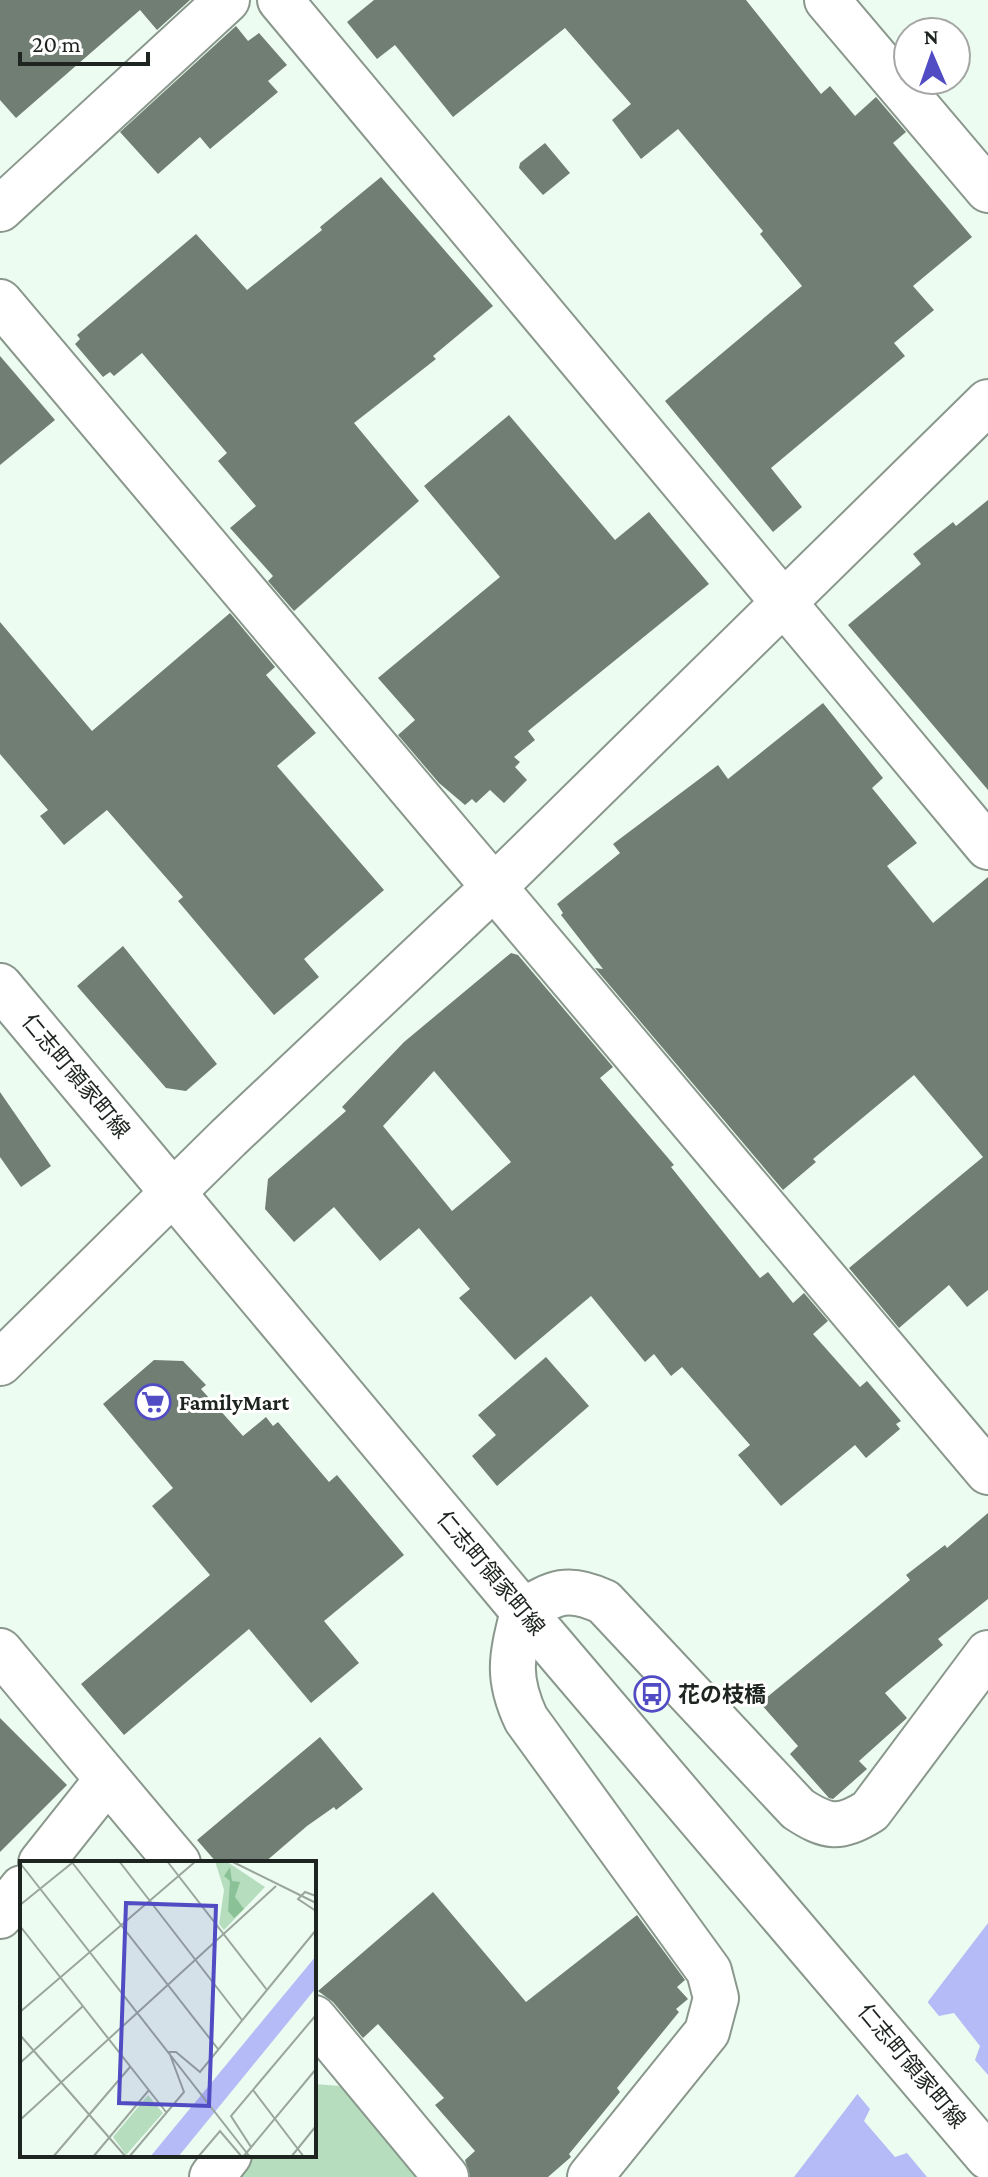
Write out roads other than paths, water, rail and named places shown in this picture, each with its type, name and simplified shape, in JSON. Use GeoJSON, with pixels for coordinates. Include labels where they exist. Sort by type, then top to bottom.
{"type":"FeatureCollection","features":[{"type":"Feature","properties":{"kind":"street"},"geometry":{"type":"LineString","coordinates":[[0,209],[227,0]]}},
{"type":"Feature","properties":{"kind":"street"},"geometry":{"type":"LineString","coordinates":[[280,0],[988,847]]}},
{"type":"Feature","properties":{"kind":"street"},"geometry":{"type":"LineString","coordinates":[[827,0],[988,190]]}},
{"type":"Feature","properties":{"kind":"street"},"geometry":{"type":"LineString","coordinates":[[0,302],[988,1472]]}},
{"type":"Feature","properties":{"kind":"street"},"geometry":{"type":"LineString","coordinates":[[0,1363],[174,1191],[494,887],[988,402]]}},
{"type":"Feature","properties":{"kind":"street","name":"仁志町領家町線"},"geometry":{"type":"LineString","coordinates":[[0,986],[523,1611],[988,2157]]}},
{"type":"Feature","properties":{"kind":"street"},"geometry":{"type":"LineString","coordinates":[[590,2177],[707,2032],[716,1998],[709,1971],[526,1719],[513,1692],[510,1661],[523,1611],[553,1593],[581,1591],[604,1602],[798,1809],[821,1824],[851,1823],[870,1811],[988,1653]]}},
{"type":"Feature","properties":{"kind":"street"},"geometry":{"type":"LineString","coordinates":[[0,1651],[176,1861]]}},
{"type":"Feature","properties":{"kind":"street"},"geometry":{"type":"LineString","coordinates":[[43,1861],[106,1781]]}},
{"type":"Feature","properties":{"kind":"street"},"geometry":{"type":"LineString","coordinates":[[0,1916],[20,1891]]}},
{"type":"Feature","properties":{"kind":"street"},"geometry":{"type":"LineString","coordinates":[[318,2032],[446,2177]]}},
{"type":"Feature","properties":{"kind":"street"},"geometry":{"type":"LineString","coordinates":[[212,2177],[227,2157]]}},
{"type":"Feature","properties":{"kind":"water"},"geometry":{"type":"Polygon","coordinates":[[[988,1923],[988,2177],[794,2177],[985,1927],[988,1923]]]}},
{"type":"Feature","properties":{"kind":"place","name":"FamilyMart"},"geometry":{"type":"Point","coordinates":[153,1402]}},
{"type":"Feature","properties":{"kind":"place","name":"花の枝橋"},"geometry":{"type":"Point","coordinates":[652,1694]}}]}
